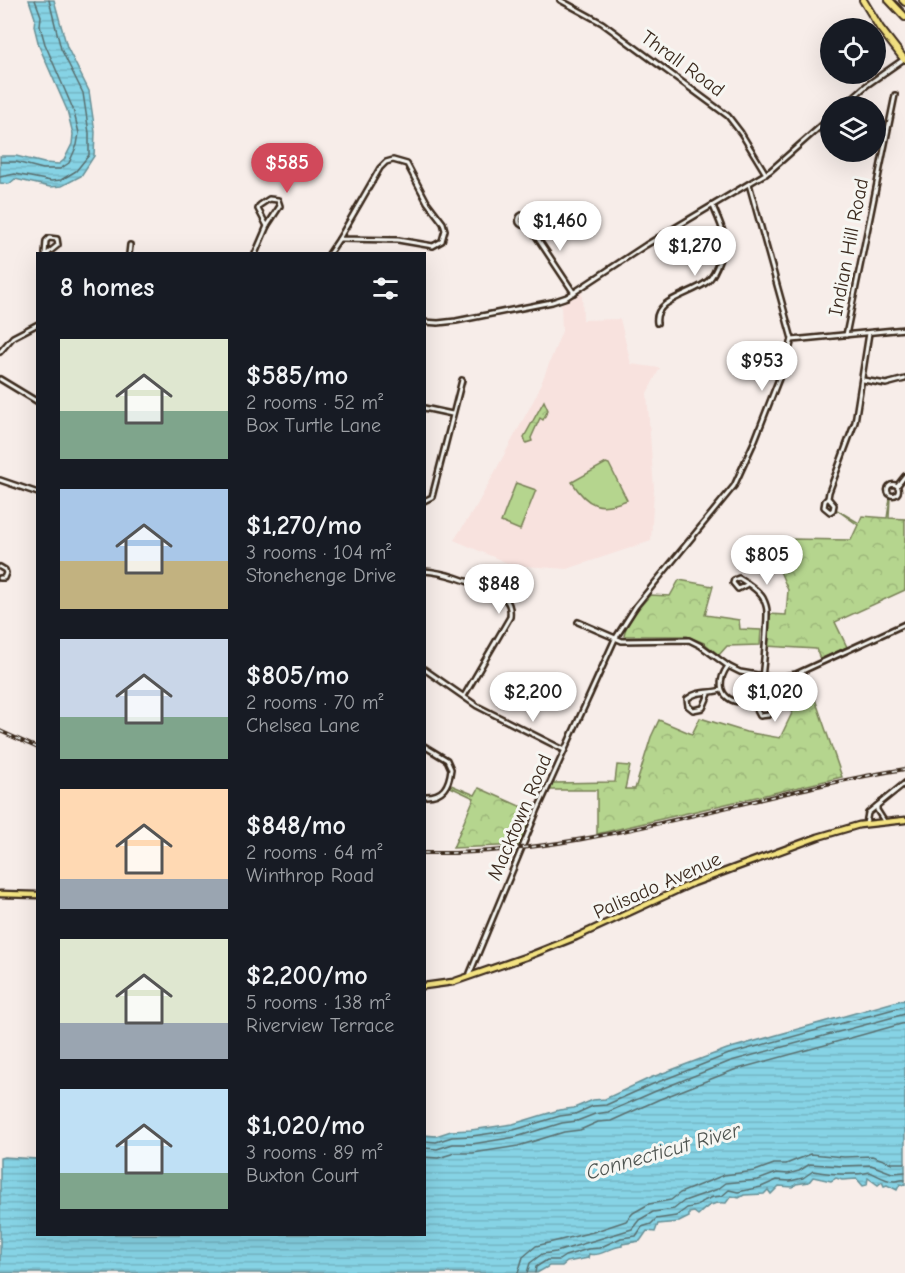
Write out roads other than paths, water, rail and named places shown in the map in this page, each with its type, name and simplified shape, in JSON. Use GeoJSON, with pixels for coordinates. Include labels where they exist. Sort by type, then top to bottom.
{"type":"FeatureCollection","features":[{"type":"Feature","properties":{"kind":"highway"},"geometry":{"type":"LineString","coordinates":[[862,0],[880,28],[905,59]]}},
{"type":"Feature","properties":{"kind":"highway"},"geometry":{"type":"LineString","coordinates":[[889,0],[905,17]]}},
{"type":"Feature","properties":{"kind":"main road","name":"Palisado Avenue"},"geometry":{"type":"LineString","coordinates":[[426,986],[446,984],[576,937],[702,879],[828,834],[866,824],[905,820]]}},
{"type":"Feature","properties":{"kind":"main road"},"geometry":{"type":"LineString","coordinates":[[0,894],[36,895]]}},
{"type":"Feature","properties":{"kind":"street","name":"Thrall Road"},"geometry":{"type":"LineString","coordinates":[[560,0],[602,23],[728,116],[766,174]]}},
{"type":"Feature","properties":{"kind":"street"},"geometry":{"type":"LineString","coordinates":[[854,96],[905,59]]}},
{"type":"Feature","properties":{"kind":"street","name":"Indian Hill Road"},"geometry":{"type":"LineString","coordinates":[[846,335],[895,95]]}},
{"type":"Feature","properties":{"kind":"street"},"geometry":{"type":"LineString","coordinates":[[426,322],[456,321],[552,302],[574,293],[646,245],[766,174],[820,127]]}},
{"type":"Feature","properties":{"kind":"street"},"geometry":{"type":"LineString","coordinates":[[330,252],[380,168],[383,164],[393,160],[404,162],[411,169],[423,195],[443,223],[445,230],[442,241],[433,246],[398,240],[339,238]]}},
{"type":"Feature","properties":{"kind":"street"},"geometry":{"type":"LineString","coordinates":[[749,184],[792,340],[905,329]]}},
{"type":"Feature","properties":{"kind":"street"},"geometry":{"type":"LineString","coordinates":[[256,252],[267,226],[280,206],[276,199],[269,199],[258,209],[267,226]]}},
{"type":"Feature","properties":{"kind":"street"},"geometry":{"type":"LineString","coordinates":[[657,323],[657,314],[664,305],[700,286],[713,275],[720,260],[724,239],[713,206]]}},
{"type":"Feature","properties":{"kind":"street"},"geometry":{"type":"LineString","coordinates":[[528,224],[574,293]]}},
{"type":"Feature","properties":{"kind":"street"},"geometry":{"type":"LineString","coordinates":[[46,252],[46,241],[49,238],[57,239],[58,246],[49,252]]}},
{"type":"Feature","properties":{"kind":"street"},"geometry":{"type":"LineString","coordinates":[[129,252],[130,245]]}},
{"type":"Feature","properties":{"kind":"street"},"geometry":{"type":"LineString","coordinates":[[0,352],[13,337],[36,325]]}},
{"type":"Feature","properties":{"kind":"street"},"geometry":{"type":"LineString","coordinates":[[828,498],[834,505],[830,512],[824,507],[825,501],[855,422],[869,333]]}},
{"type":"Feature","properties":{"kind":"street","name":"Macktown Road"},"geometry":{"type":"LineString","coordinates":[[470,976],[564,750],[615,639],[636,606],[734,486],[755,440],[792,340]]}},
{"type":"Feature","properties":{"kind":"street"},"geometry":{"type":"LineString","coordinates":[[0,379],[36,401]]}},
{"type":"Feature","properties":{"kind":"street"},"geometry":{"type":"LineString","coordinates":[[863,380],[886,384],[905,379]]}},
{"type":"Feature","properties":{"kind":"street"},"geometry":{"type":"LineString","coordinates":[[426,500],[432,497],[462,380]]}},
{"type":"Feature","properties":{"kind":"street"},"geometry":{"type":"LineString","coordinates":[[426,408],[452,415]]}},
{"type":"Feature","properties":{"kind":"street"},"geometry":{"type":"LineString","coordinates":[[897,486],[905,476]]}},
{"type":"Feature","properties":{"kind":"street"},"geometry":{"type":"LineString","coordinates":[[0,480],[36,491]]}},
{"type":"Feature","properties":{"kind":"street"},"geometry":{"type":"LineString","coordinates":[[0,567],[6,573],[4,578],[0,578]]}},
{"type":"Feature","properties":{"kind":"street"},"geometry":{"type":"LineString","coordinates":[[426,572],[445,573],[456,577],[501,595],[510,605],[510,617],[464,696]]}},
{"type":"Feature","properties":{"kind":"street"},"geometry":{"type":"LineString","coordinates":[[728,666],[720,683],[724,694],[732,700],[751,699],[760,692],[766,607],[761,595],[746,585]]}},
{"type":"Feature","properties":{"kind":"street"},"geometry":{"type":"LineString","coordinates":[[578,622],[622,641],[689,640],[740,672],[775,678],[796,674],[905,624]]}},
{"type":"Feature","properties":{"kind":"street"},"geometry":{"type":"LineString","coordinates":[[426,670],[492,714],[564,750]]}},
{"type":"Feature","properties":{"kind":"street"},"geometry":{"type":"LineString","coordinates":[[709,694],[703,708],[693,710],[688,706],[689,697],[703,692],[709,694],[721,690]]}},
{"type":"Feature","properties":{"kind":"street"},"geometry":{"type":"LineString","coordinates":[[751,699],[760,716],[769,715],[770,704],[766,696],[760,692]]}},
{"type":"Feature","properties":{"kind":"street"},"geometry":{"type":"LineString","coordinates":[[426,747],[447,760],[451,769],[440,794],[426,796]]}},
{"type":"Feature","properties":{"kind":"street"},"geometry":{"type":"LineString","coordinates":[[866,824],[867,814],[905,783]]}},
{"type":"Feature","properties":{"kind":"street"},"geometry":{"type":"LineString","coordinates":[[877,806],[884,821]]}},
{"type":"Feature","properties":{"kind":"water"},"geometry":{"type":"Polygon","coordinates":[[[29,0],[54,0],[67,47],[89,91],[95,132],[94,156],[81,176],[62,186],[50,187],[15,179],[9,184],[0,183],[0,156],[16,156],[59,164],[64,160],[72,144],[73,134],[67,110],[39,46],[34,26],[35,18],[29,0]]]}},
{"type":"Feature","properties":{"kind":"water","name":"Connecticut River"},"geometry":{"type":"Polygon","coordinates":[[[905,999],[905,1185],[900,1184],[897,1190],[887,1185],[884,1186],[882,1182],[878,1185],[868,1178],[867,1185],[863,1186],[857,1179],[836,1178],[831,1181],[813,1177],[809,1182],[796,1184],[793,1187],[779,1186],[771,1194],[768,1190],[764,1194],[744,1195],[739,1198],[731,1196],[726,1203],[710,1205],[698,1215],[694,1212],[689,1213],[689,1217],[679,1222],[658,1224],[655,1232],[647,1231],[640,1241],[622,1244],[622,1246],[598,1254],[589,1254],[588,1258],[567,1262],[562,1266],[549,1266],[537,1273],[0,1273],[0,1158],[36,1159],[36,1236],[426,1236],[426,1135],[436,1136],[451,1131],[513,1124],[559,1110],[574,1108],[593,1100],[605,1099],[650,1078],[727,1049],[905,999]]]}},
{"type":"Feature","properties":{"kind":"railway"},"geometry":{"type":"LineString","coordinates":[[0,731],[36,747]]}},
{"type":"Feature","properties":{"kind":"railway"},"geometry":{"type":"LineString","coordinates":[[426,853],[485,851],[546,845],[606,835],[845,780],[905,769]]}}]}
